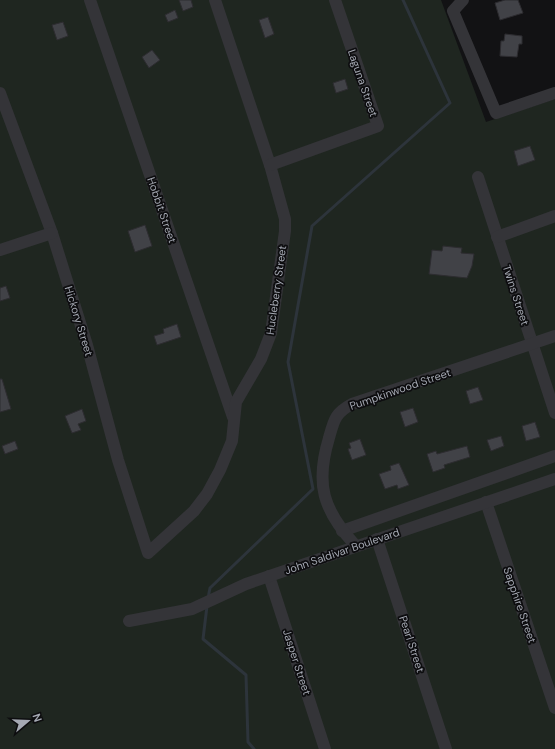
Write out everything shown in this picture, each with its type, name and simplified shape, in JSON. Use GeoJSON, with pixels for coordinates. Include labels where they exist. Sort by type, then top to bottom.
{"type":"FeatureCollection","features":[{"type":"Feature","properties":{"kind":"street","name":"Hobbit Street"},"geometry":{"type":"LineString","coordinates":[[90,0],[234,420]]}},
{"type":"Feature","properties":{"kind":"street","name":"Hucleberry Street"},"geometry":{"type":"LineString","coordinates":[[148,553],[190,515],[207,494],[220,470],[232,441],[236,402],[261,359],[271,334],[285,231],[285,219],[270,165],[215,0]]}},
{"type":"Feature","properties":{"kind":"street","name":"Laguna Street"},"geometry":{"type":"LineString","coordinates":[[270,165],[378,126],[335,0]]}},
{"type":"Feature","properties":{"kind":"street"},"geometry":{"type":"LineString","coordinates":[[463,0],[453,11],[496,113],[555,93]]}},
{"type":"Feature","properties":{"kind":"street","name":"Hickory Street"},"geometry":{"type":"LineString","coordinates":[[0,93],[52,233],[87,345],[118,460],[148,553]]}},
{"type":"Feature","properties":{"kind":"street","name":"Twins Street"},"geometry":{"type":"LineString","coordinates":[[478,177],[555,414]]}},
{"type":"Feature","properties":{"kind":"street"},"geometry":{"type":"LineString","coordinates":[[497,237],[555,216]]}},
{"type":"Feature","properties":{"kind":"street"},"geometry":{"type":"LineString","coordinates":[[0,250],[52,233]]}},
{"type":"Feature","properties":{"kind":"street","name":"Pumpkinwood Street"},"geometry":{"type":"LineString","coordinates":[[355,545],[342,531],[329,509],[323,488],[321,468],[335,418],[341,410],[360,402],[555,336]]}},
{"type":"Feature","properties":{"kind":"street","name":"John Saldivar Boulevard"},"geometry":{"type":"LineString","coordinates":[[342,531],[555,456]]}},
{"type":"Feature","properties":{"kind":"street","name":"John Saldivar Boulevard"},"geometry":{"type":"LineString","coordinates":[[129,621],[192,609],[246,584],[355,545],[555,479]]}},
{"type":"Feature","properties":{"kind":"street","name":"Sapphire Street"},"geometry":{"type":"LineString","coordinates":[[486,502],[555,708]]}},
{"type":"Feature","properties":{"kind":"street","name":"Pearl Street"},"geometry":{"type":"LineString","coordinates":[[377,539],[446,749]]}},
{"type":"Feature","properties":{"kind":"street","name":"Jasper Street"},"geometry":{"type":"LineString","coordinates":[[269,576],[325,749]]}},
{"type":"Feature","properties":{"kind":"shaded area"},"geometry":{"type":"Polygon","coordinates":[[[0,0],[441,0],[486,122],[555,99],[555,749],[0,749],[0,0]]]}},
{"type":"Feature","properties":{"kind":"building"},"geometry":{"type":"Polygon","coordinates":[[[179,0],[191,0],[193,7],[183,11],[179,0]]]}},
{"type":"Feature","properties":{"kind":"building"},"geometry":{"type":"Polygon","coordinates":[[[505,0],[518,0],[523,13],[500,20],[495,3],[505,0]]]}},
{"type":"Feature","properties":{"kind":"building"},"geometry":{"type":"Polygon","coordinates":[[[175,10],[178,18],[168,22],[165,15],[175,10]]]}},
{"type":"Feature","properties":{"kind":"building"},"geometry":{"type":"Polygon","coordinates":[[[268,17],[274,34],[265,38],[259,20],[268,17]]]}},
{"type":"Feature","properties":{"kind":"building"},"geometry":{"type":"Polygon","coordinates":[[[63,22],[68,36],[57,40],[52,25],[63,22]]]}},
{"type":"Feature","properties":{"kind":"building"},"geometry":{"type":"Polygon","coordinates":[[[505,34],[522,36],[522,44],[519,44],[517,57],[500,56],[501,41],[504,41],[505,34]]]}},
{"type":"Feature","properties":{"kind":"building"},"geometry":{"type":"Polygon","coordinates":[[[152,50],[160,60],[149,68],[142,57],[152,50]]]}},
{"type":"Feature","properties":{"kind":"building"},"geometry":{"type":"Polygon","coordinates":[[[345,79],[348,89],[336,93],[333,83],[345,79]]]}},
{"type":"Feature","properties":{"kind":"building"},"geometry":{"type":"Polygon","coordinates":[[[530,146],[535,160],[518,166],[514,151],[530,146]]]}},
{"type":"Feature","properties":{"kind":"building"},"geometry":{"type":"Polygon","coordinates":[[[145,225],[152,246],[135,252],[128,231],[145,225]]]}},
{"type":"Feature","properties":{"kind":"building"},"geometry":{"type":"Polygon","coordinates":[[[443,246],[462,248],[461,253],[474,254],[472,266],[467,278],[429,274],[432,250],[442,251],[443,246]]]}},
{"type":"Feature","properties":{"kind":"building"},"geometry":{"type":"Polygon","coordinates":[[[6,286],[10,298],[0,301],[0,288],[6,286]]]}},
{"type":"Feature","properties":{"kind":"building"},"geometry":{"type":"Polygon","coordinates":[[[177,324],[181,337],[157,345],[154,336],[164,333],[163,329],[177,324]]]}},
{"type":"Feature","properties":{"kind":"building"},"geometry":{"type":"Polygon","coordinates":[[[0,379],[2,379],[11,409],[0,412],[0,379]]]}},
{"type":"Feature","properties":{"kind":"building"},"geometry":{"type":"Polygon","coordinates":[[[478,387],[483,400],[470,404],[466,391],[478,387]]]}},
{"type":"Feature","properties":{"kind":"building"},"geometry":{"type":"Polygon","coordinates":[[[413,408],[418,422],[405,427],[400,412],[413,408]]]}},
{"type":"Feature","properties":{"kind":"building"},"geometry":{"type":"Polygon","coordinates":[[[82,409],[86,421],[78,424],[81,430],[72,433],[65,416],[82,409]]]}},
{"type":"Feature","properties":{"kind":"building"},"geometry":{"type":"Polygon","coordinates":[[[535,422],[540,437],[526,441],[522,426],[535,422]]]}},
{"type":"Feature","properties":{"kind":"building"},"geometry":{"type":"Polygon","coordinates":[[[501,436],[504,446],[491,451],[487,440],[501,436]]]}},
{"type":"Feature","properties":{"kind":"building"},"geometry":{"type":"Polygon","coordinates":[[[360,439],[366,455],[352,460],[348,449],[351,448],[349,443],[360,439]]]}},
{"type":"Feature","properties":{"kind":"building"},"geometry":{"type":"Polygon","coordinates":[[[15,441],[18,449],[5,454],[2,446],[15,441]]]}},
{"type":"Feature","properties":{"kind":"building"},"geometry":{"type":"Polygon","coordinates":[[[467,446],[470,457],[444,465],[445,468],[433,472],[427,454],[436,451],[437,454],[467,446]]]}},
{"type":"Feature","properties":{"kind":"building"},"geometry":{"type":"Polygon","coordinates":[[[399,463],[409,485],[398,489],[397,485],[385,489],[379,474],[391,470],[390,466],[399,463]]]}},
{"type":"Feature","properties":{"kind":"waterway"},"geometry":{"type":"LineString","coordinates":[[208,598],[210,588],[313,489],[288,362],[312,226],[450,103],[403,0]]}},
{"type":"Feature","properties":{"kind":"waterway"},"geometry":{"type":"LineString","coordinates":[[207,606],[203,639],[246,675],[248,742],[254,749]]}}]}
